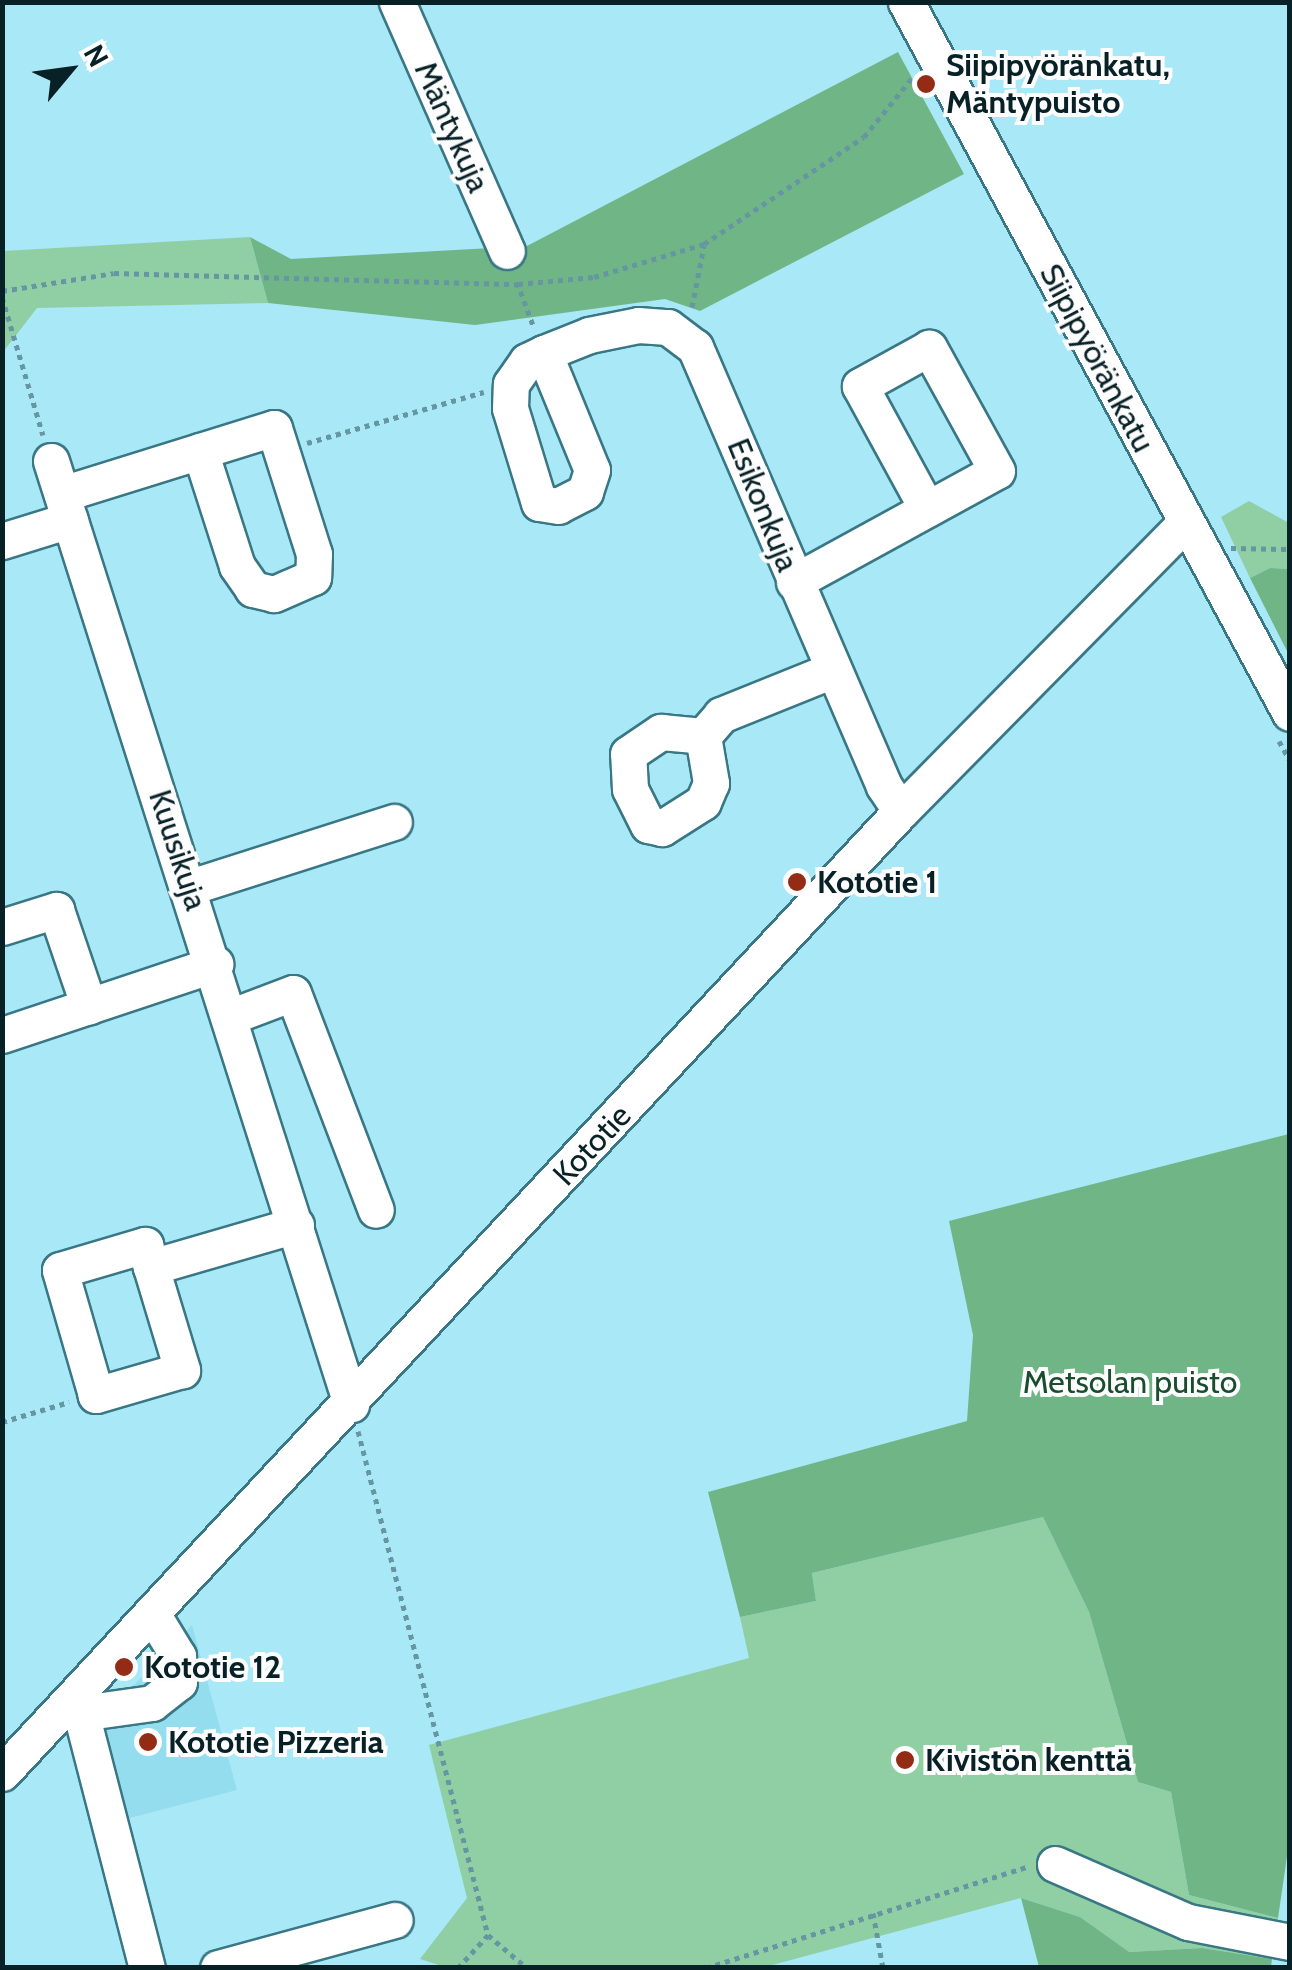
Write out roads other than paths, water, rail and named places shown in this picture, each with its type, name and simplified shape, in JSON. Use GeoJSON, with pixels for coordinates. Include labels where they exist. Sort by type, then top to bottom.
{"type":"FeatureCollection","features":[{"type":"Feature","properties":{"kind":"street","name":"Mäntykuja"},"geometry":{"type":"LineString","coordinates":[[397,2],[506,251]]}},
{"type":"Feature","properties":{"kind":"street","name":"Siipipyöränkatu"},"geometry":{"type":"LineString","coordinates":[[906,2],[1290,712]]}},
{"type":"Feature","properties":{"kind":"street","name":"Esikonkuja"},"geometry":{"type":"LineString","coordinates":[[544,353],[638,325],[685,334],[794,582],[901,811]]}},
{"type":"Feature","properties":{"kind":"street"},"geometry":{"type":"LineString","coordinates":[[544,353],[584,440],[592,470],[585,492],[558,506],[539,503],[510,408],[511,384],[528,361],[544,353]]}},
{"type":"Feature","properties":{"kind":"street"},"geometry":{"type":"LineString","coordinates":[[2,542],[61,492],[274,428],[314,554],[313,577],[274,594],[253,589],[236,566],[200,451]]}},
{"type":"Feature","properties":{"kind":"street","name":"Kuusikuja"},"geometry":{"type":"LineString","coordinates":[[61,492],[216,964],[352,1404]]}},
{"type":"Feature","properties":{"kind":"street"},"geometry":{"type":"LineString","coordinates":[[794,582],[927,509]]}},
{"type":"Feature","properties":{"kind":"street","name":"Kototie"},"geometry":{"type":"LineString","coordinates":[[2,1773],[73,1710],[153,1615],[901,811],[1186,522]]}},
{"type":"Feature","properties":{"kind":"street"},"geometry":{"type":"LineString","coordinates":[[703,736],[720,715],[834,670]]}},
{"type":"Feature","properties":{"kind":"street"},"geometry":{"type":"LineString","coordinates":[[190,887],[394,822]]}},
{"type":"Feature","properties":{"kind":"street"},"geometry":{"type":"LineString","coordinates":[[2,927],[56,910],[89,1007]]}},
{"type":"Feature","properties":{"kind":"street"},"geometry":{"type":"LineString","coordinates":[[2,1035],[216,964]]}},
{"type":"Feature","properties":{"kind":"street"},"geometry":{"type":"LineString","coordinates":[[232,1016],[292,992],[376,1210]]}},
{"type":"Feature","properties":{"kind":"street"},"geometry":{"type":"LineString","coordinates":[[152,1267],[296,1224]]}},
{"type":"Feature","properties":{"kind":"street"},"geometry":{"type":"LineString","coordinates":[[146,1245],[152,1267],[182,1370],[96,1394],[60,1270],[146,1245]]}},
{"type":"Feature","properties":{"kind":"street"},"geometry":{"type":"LineString","coordinates":[[146,1968],[73,1710],[152,1703],[179,1682],[178,1656],[153,1615]]}},
{"type":"Feature","properties":{"kind":"street"},"geometry":{"type":"LineString","coordinates":[[1055,1864],[1188,1922],[1290,1942]]}},
{"type":"Feature","properties":{"kind":"street"},"geometry":{"type":"LineString","coordinates":[[218,1968],[395,1920]]}},
{"type":"Feature","properties":{"kind":"place","name":"Siipipyöränkatu, Mäntypuisto"},"geometry":{"type":"Point","coordinates":[926,84]}},
{"type":"Feature","properties":{"kind":"place","name":"Kototie 1"},"geometry":{"type":"Point","coordinates":[797,882]}},
{"type":"Feature","properties":{"kind":"place","name":"Kototie 12"},"geometry":{"type":"Point","coordinates":[124,1667]}},
{"type":"Feature","properties":{"kind":"place","name":"Kototie Pizzeria"},"geometry":{"type":"Point","coordinates":[148,1742]}},
{"type":"Feature","properties":{"kind":"place","name":"Kivistön kenttä"},"geometry":{"type":"Point","coordinates":[905,1760]}},
{"type":"Feature","properties":{"kind":"park label","name":"Metsolan puisto"},"geometry":{"type":"Point","coordinates":[1130,1382]}}]}
